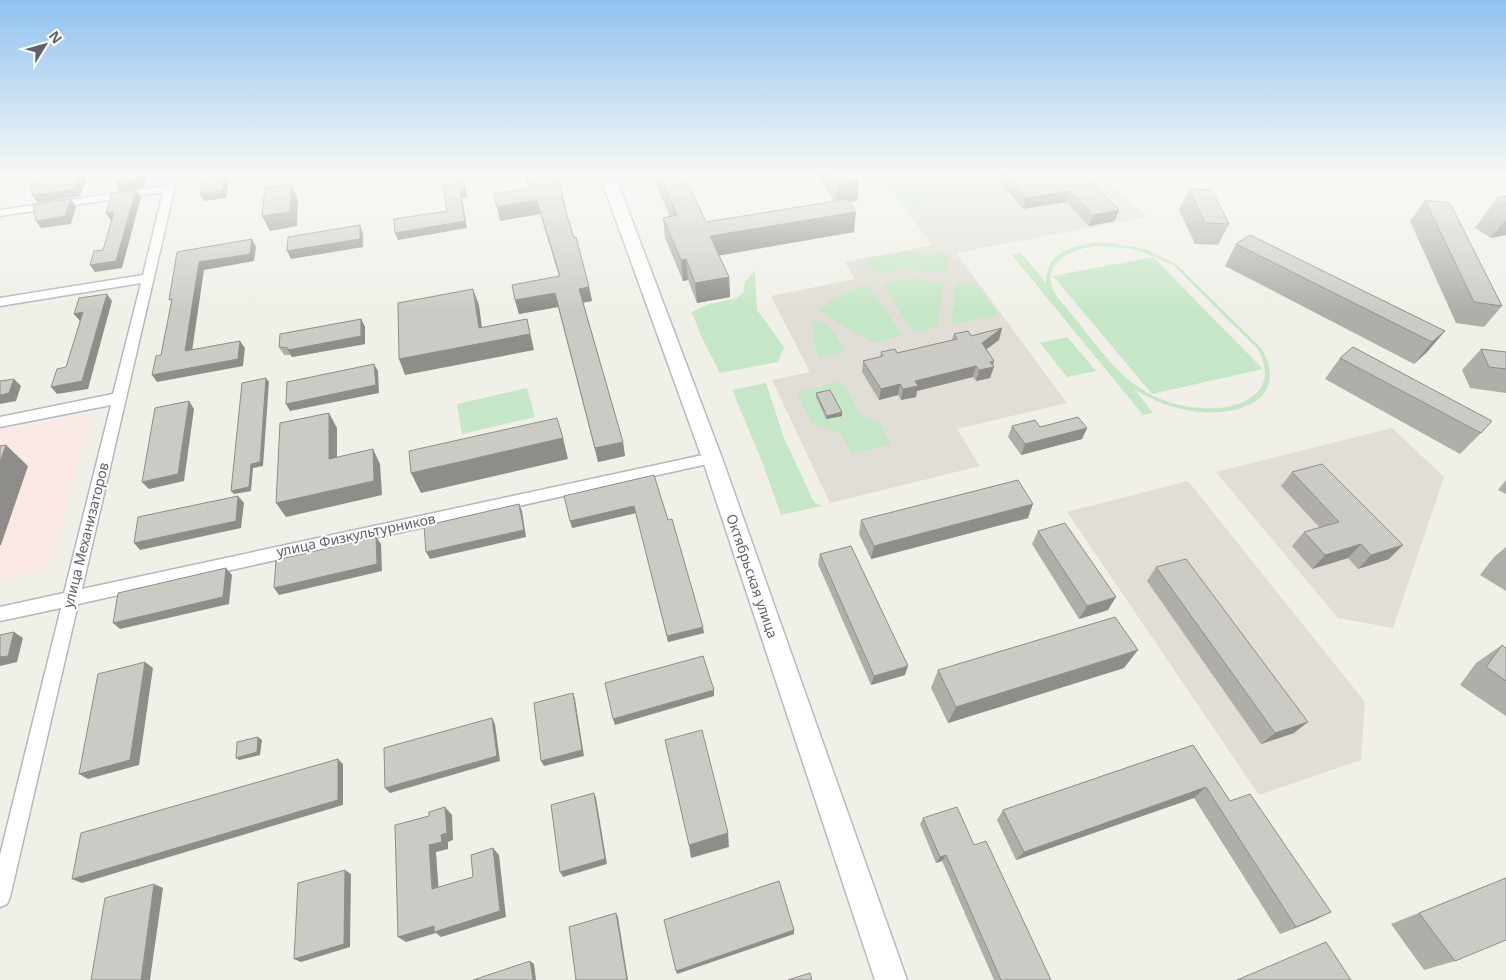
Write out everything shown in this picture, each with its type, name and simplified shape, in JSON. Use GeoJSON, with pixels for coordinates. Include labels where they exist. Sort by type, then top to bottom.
{"type":"FeatureCollection","features":[{"type":"Feature","properties":{"kind":"main road","name":"Октябрьская улица"},"geometry":{"type":"LineString","coordinates":[[623,219],[712,458],[891,980]]}},
{"type":"Feature","properties":{"kind":"street","name":"улица Механизаторов"},"geometry":{"type":"LineString","coordinates":[[0,897],[6,848],[71,597],[163,219]]}},
{"type":"Feature","properties":{"kind":"street"},"geometry":{"type":"LineString","coordinates":[[0,302],[149,278]]}},
{"type":"Feature","properties":{"kind":"street"},"geometry":{"type":"LineString","coordinates":[[0,422],[120,398]]}},
{"type":"Feature","properties":{"kind":"street","name":"улица Физкультурников"},"geometry":{"type":"LineString","coordinates":[[0,614],[712,458]]}},
{"type":"Feature","properties":{"kind":"shaded area"},"geometry":{"type":"Polygon","coordinates":[[[913,219],[1138,219],[956,253],[1067,403],[957,429],[980,466],[830,503],[772,380],[810,372],[771,296],[855,279],[845,262],[932,245],[913,219]]]}},
{"type":"Feature","properties":{"kind":"shaded area"},"geometry":{"type":"Polygon","coordinates":[[[92,413],[49,568],[0,579],[0,430],[92,413]]]}},
{"type":"Feature","properties":{"kind":"shaded area"},"geometry":{"type":"Polygon","coordinates":[[[1392,428],[1444,477],[1393,628],[1338,618],[1216,472],[1392,428]]]}},
{"type":"Feature","properties":{"kind":"shaded area"},"geometry":{"type":"Polygon","coordinates":[[[1188,481],[1365,702],[1361,760],[1259,795],[1067,512],[1188,481]]]}},
{"type":"Feature","properties":{"kind":"green space"},"geometry":{"type":"Polygon","coordinates":[[[1093,243],[1110,243],[1145,249],[1176,264],[1262,349],[1269,367],[1269,382],[1264,394],[1254,402],[1240,408],[1225,412],[1208,413],[1169,406],[1135,390],[1153,413],[1143,415],[1012,255],[1021,253],[1046,283],[1047,273],[1054,259],[1067,250],[1093,243]],[[1095,246],[1075,251],[1058,261],[1050,276],[1057,297],[1103,353],[1134,384],[1153,396],[1176,404],[1202,408],[1222,408],[1241,403],[1253,396],[1262,386],[1265,374],[1263,361],[1258,349],[1173,265],[1143,252],[1127,248],[1095,246]]]}},
{"type":"Feature","properties":{"kind":"green space"},"geometry":{"type":"Polygon","coordinates":[[[905,252],[949,255],[947,273],[903,269],[876,274],[866,259],[905,252]]]}},
{"type":"Feature","properties":{"kind":"green space"},"geometry":{"type":"Polygon","coordinates":[[[1153,257],[1263,369],[1152,394],[1053,276],[1153,257]]]}},
{"type":"Feature","properties":{"kind":"green space"},"geometry":{"type":"Polygon","coordinates":[[[755,271],[757,310],[784,347],[778,362],[720,373],[701,336],[692,312],[709,304],[737,298],[743,293],[745,281],[755,271]]]}},
{"type":"Feature","properties":{"kind":"green space"},"geometry":{"type":"Polygon","coordinates":[[[917,279],[943,283],[938,326],[913,332],[884,285],[893,281],[917,279]]]}},
{"type":"Feature","properties":{"kind":"green space"},"geometry":{"type":"Polygon","coordinates":[[[956,283],[976,284],[999,315],[951,325],[956,283]]]}},
{"type":"Feature","properties":{"kind":"green space"},"geometry":{"type":"Polygon","coordinates":[[[858,287],[869,287],[902,335],[873,343],[818,311],[835,297],[858,287]]]}},
{"type":"Feature","properties":{"kind":"green space"},"geometry":{"type":"Polygon","coordinates":[[[813,320],[829,328],[845,351],[820,358],[813,341],[813,320]]]}},
{"type":"Feature","properties":{"kind":"green space"},"geometry":{"type":"Polygon","coordinates":[[[1067,337],[1096,371],[1067,377],[1040,343],[1067,337]]]}},
{"type":"Feature","properties":{"kind":"green space"},"geometry":{"type":"Polygon","coordinates":[[[841,381],[863,417],[879,423],[891,444],[852,454],[841,434],[812,423],[797,393],[841,381]]]}},
{"type":"Feature","properties":{"kind":"green space"},"geometry":{"type":"Polygon","coordinates":[[[766,383],[784,438],[814,502],[822,506],[781,515],[761,459],[732,390],[766,383]]]}},
{"type":"Feature","properties":{"kind":"green space"},"geometry":{"type":"Polygon","coordinates":[[[527,388],[535,417],[462,434],[457,404],[527,388]]]}},
{"type":"Feature","properties":{"kind":"building"},"geometry":{"type":"Polygon","coordinates":[[[112,219],[128,219],[116,261],[90,265],[94,251],[103,250],[112,219]]]}},
{"type":"Feature","properties":{"kind":"building"},"geometry":{"type":"Polygon","coordinates":[[[394,219],[465,219],[465,221],[395,233],[394,219]]]}},
{"type":"Feature","properties":{"kind":"building"},"geometry":{"type":"Polygon","coordinates":[[[543,219],[568,219],[574,238],[576,237],[589,287],[579,289],[623,442],[595,448],[555,293],[515,300],[512,285],[560,276],[543,219]]]}},
{"type":"Feature","properties":{"kind":"building"},"geometry":{"type":"Polygon","coordinates":[[[663,219],[704,219],[706,222],[726,219],[815,219],[710,236],[729,277],[695,283],[686,259],[681,260],[663,219]]]}},
{"type":"Feature","properties":{"kind":"building"},"geometry":{"type":"Polygon","coordinates":[[[1203,219],[1226,219],[1229,224],[1205,223],[1203,219]]]}},
{"type":"Feature","properties":{"kind":"building"},"geometry":{"type":"Polygon","coordinates":[[[1434,219],[1458,219],[1502,306],[1474,302],[1434,219]]]}},
{"type":"Feature","properties":{"kind":"building"},"geometry":{"type":"Polygon","coordinates":[[[360,225],[360,239],[287,251],[288,237],[360,225]]]}},
{"type":"Feature","properties":{"kind":"building"},"geometry":{"type":"Polygon","coordinates":[[[1250,235],[1445,331],[1432,342],[1236,244],[1250,235]]]}},
{"type":"Feature","properties":{"kind":"building"},"geometry":{"type":"Polygon","coordinates":[[[252,239],[250,254],[199,262],[185,351],[240,341],[238,359],[152,375],[156,356],[161,355],[172,299],[169,300],[177,252],[252,239]]]}},
{"type":"Feature","properties":{"kind":"building"},"geometry":{"type":"Polygon","coordinates":[[[473,289],[479,328],[527,319],[530,334],[399,359],[398,303],[473,289]]]}},
{"type":"Feature","properties":{"kind":"building"},"geometry":{"type":"Polygon","coordinates":[[[107,294],[82,381],[51,387],[57,369],[66,367],[83,312],[74,314],[79,298],[107,294]]]}},
{"type":"Feature","properties":{"kind":"building"},"geometry":{"type":"Polygon","coordinates":[[[361,319],[361,336],[288,350],[288,348],[279,347],[280,334],[361,319]]]}},
{"type":"Feature","properties":{"kind":"building"},"geometry":{"type":"Polygon","coordinates":[[[1002,328],[982,343],[994,361],[990,362],[994,367],[979,370],[976,366],[915,381],[918,386],[903,389],[900,384],[881,389],[863,361],[883,356],[881,352],[895,349],[897,353],[957,339],[954,334],[968,331],[971,336],[1002,328]]]}},
{"type":"Feature","properties":{"kind":"building"},"geometry":{"type":"Polygon","coordinates":[[[1353,347],[1492,421],[1481,433],[1340,358],[1353,347]]]}},
{"type":"Feature","properties":{"kind":"building"},"geometry":{"type":"Polygon","coordinates":[[[1481,349],[1506,352],[1506,369],[1489,367],[1481,349]]]}},
{"type":"Feature","properties":{"kind":"building"},"geometry":{"type":"Polygon","coordinates":[[[374,364],[376,385],[286,404],[287,382],[374,364]]]}},
{"type":"Feature","properties":{"kind":"building"},"geometry":{"type":"Polygon","coordinates":[[[266,378],[260,462],[251,464],[249,487],[231,491],[242,383],[266,378]]]}},
{"type":"Feature","properties":{"kind":"building"},"geometry":{"type":"Polygon","coordinates":[[[14,379],[9,393],[0,395],[0,381],[14,379]]]}},
{"type":"Feature","properties":{"kind":"building"},"geometry":{"type":"Polygon","coordinates":[[[830,390],[842,412],[827,416],[816,393],[830,390]]]}},
{"type":"Feature","properties":{"kind":"building"},"geometry":{"type":"Polygon","coordinates":[[[189,401],[178,474],[142,482],[155,408],[189,401]]]}},
{"type":"Feature","properties":{"kind":"building"},"geometry":{"type":"Polygon","coordinates":[[[329,413],[329,459],[373,449],[374,481],[276,503],[280,423],[329,413]]]}},
{"type":"Feature","properties":{"kind":"building"},"geometry":{"type":"Polygon","coordinates":[[[1078,417],[1087,428],[1025,444],[1012,426],[1035,420],[1040,427],[1078,417]]]}},
{"type":"Feature","properties":{"kind":"building"},"geometry":{"type":"Polygon","coordinates":[[[557,418],[563,438],[411,473],[409,451],[557,418]]]}},
{"type":"Feature","properties":{"kind":"building"},"geometry":{"type":"Polygon","coordinates":[[[6,445],[0,462],[0,446],[6,445]]]}},
{"type":"Feature","properties":{"kind":"building"},"geometry":{"type":"Polygon","coordinates":[[[1322,464],[1403,545],[1371,555],[1361,544],[1325,555],[1304,532],[1339,522],[1292,472],[1322,464]]]}},
{"type":"Feature","properties":{"kind":"building"},"geometry":{"type":"Polygon","coordinates":[[[654,475],[668,520],[672,519],[703,627],[667,636],[634,506],[570,521],[564,496],[654,475]]]}},
{"type":"Feature","properties":{"kind":"building"},"geometry":{"type":"Polygon","coordinates":[[[1018,480],[1033,504],[874,546],[861,520],[1018,480]]]}},
{"type":"Feature","properties":{"kind":"building"},"geometry":{"type":"Polygon","coordinates":[[[238,496],[236,521],[134,543],[138,517],[238,496]]]}},
{"type":"Feature","properties":{"kind":"building"},"geometry":{"type":"Polygon","coordinates":[[[519,504],[524,530],[426,552],[424,526],[519,504]]]}},
{"type":"Feature","properties":{"kind":"building"},"geometry":{"type":"Polygon","coordinates":[[[1065,523],[1116,597],[1087,606],[1038,531],[1065,523]]]}},
{"type":"Feature","properties":{"kind":"building"},"geometry":{"type":"Polygon","coordinates":[[[376,537],[377,564],[274,588],[276,560],[376,537]]]}},
{"type":"Feature","properties":{"kind":"building"},"geometry":{"type":"Polygon","coordinates":[[[851,546],[908,666],[874,676],[820,554],[851,546]]]}},
{"type":"Feature","properties":{"kind":"building"},"geometry":{"type":"Polygon","coordinates":[[[1186,559],[1308,722],[1275,733],[1156,567],[1186,559]]]}},
{"type":"Feature","properties":{"kind":"building"},"geometry":{"type":"Polygon","coordinates":[[[226,568],[223,597],[113,623],[118,593],[226,568]]]}},
{"type":"Feature","properties":{"kind":"building"},"geometry":{"type":"Polygon","coordinates":[[[1115,617],[1138,650],[956,707],[938,670],[1115,617]]]}},
{"type":"Feature","properties":{"kind":"building"},"geometry":{"type":"Polygon","coordinates":[[[14,632],[8,656],[0,657],[0,635],[14,632]]]}},
{"type":"Feature","properties":{"kind":"building"},"geometry":{"type":"Polygon","coordinates":[[[1502,645],[1506,648],[1506,681],[1486,667],[1502,645]]]}},
{"type":"Feature","properties":{"kind":"building"},"geometry":{"type":"Polygon","coordinates":[[[703,656],[714,690],[613,719],[605,683],[703,656]]]}},
{"type":"Feature","properties":{"kind":"building"},"geometry":{"type":"Polygon","coordinates":[[[145,662],[130,760],[79,774],[98,674],[145,662]]]}},
{"type":"Feature","properties":{"kind":"building"},"geometry":{"type":"Polygon","coordinates":[[[573,693],[582,750],[541,761],[534,703],[573,693]]]}},
{"type":"Feature","properties":{"kind":"building"},"geometry":{"type":"Polygon","coordinates":[[[492,718],[497,756],[385,788],[384,748],[492,718]]]}},
{"type":"Feature","properties":{"kind":"building"},"geometry":{"type":"Polygon","coordinates":[[[702,730],[728,833],[689,845],[665,740],[702,730]]]}},
{"type":"Feature","properties":{"kind":"building"},"geometry":{"type":"Polygon","coordinates":[[[258,737],[257,752],[236,758],[237,742],[258,737]]]}},
{"type":"Feature","properties":{"kind":"building"},"geometry":{"type":"Polygon","coordinates":[[[1193,745],[1230,801],[1250,794],[1331,912],[1296,927],[1206,787],[1024,852],[1003,810],[1193,745]]]}},
{"type":"Feature","properties":{"kind":"building"},"geometry":{"type":"Polygon","coordinates":[[[338,759],[338,800],[72,879],[81,833],[338,759]]]}},
{"type":"Feature","properties":{"kind":"building"},"geometry":{"type":"Polygon","coordinates":[[[594,793],[605,859],[560,872],[551,805],[594,793]]]}},
{"type":"Feature","properties":{"kind":"building"},"geometry":{"type":"Polygon","coordinates":[[[445,807],[447,833],[441,835],[442,842],[429,845],[432,889],[473,877],[471,855],[493,848],[500,911],[434,932],[434,926],[398,937],[395,825],[429,816],[429,812],[445,807]]]}},
{"type":"Feature","properties":{"kind":"building"},"geometry":{"type":"Polygon","coordinates":[[[957,807],[974,845],[986,841],[1051,980],[1001,980],[946,855],[940,857],[923,818],[957,807]]]}},
{"type":"Feature","properties":{"kind":"building"},"geometry":{"type":"Polygon","coordinates":[[[345,870],[344,944],[294,959],[298,883],[345,870]]]}},
{"type":"Feature","properties":{"kind":"building"},"geometry":{"type":"Polygon","coordinates":[[[1506,878],[1506,940],[1455,961],[1419,913],[1506,878]]]}},
{"type":"Feature","properties":{"kind":"building"},"geometry":{"type":"Polygon","coordinates":[[[779,881],[794,930],[676,971],[664,920],[779,881]]]}},
{"type":"Feature","properties":{"kind":"building"},"geometry":{"type":"Polygon","coordinates":[[[154,884],[141,980],[91,980],[105,898],[154,884]]]}},
{"type":"Feature","properties":{"kind":"building"},"geometry":{"type":"Polygon","coordinates":[[[616,913],[627,980],[576,980],[569,927],[616,913]]]}},
{"type":"Feature","properties":{"kind":"building"},"geometry":{"type":"Polygon","coordinates":[[[1326,942],[1351,980],[1237,980],[1326,942]]]}},
{"type":"Feature","properties":{"kind":"building"},"geometry":{"type":"Polygon","coordinates":[[[530,961],[533,980],[473,980],[530,961]]]}},
{"type":"Feature","properties":{"kind":"building"},"geometry":{"type":"Polygon","coordinates":[[[810,973],[812,980],[788,980],[810,973]]]}}]}
